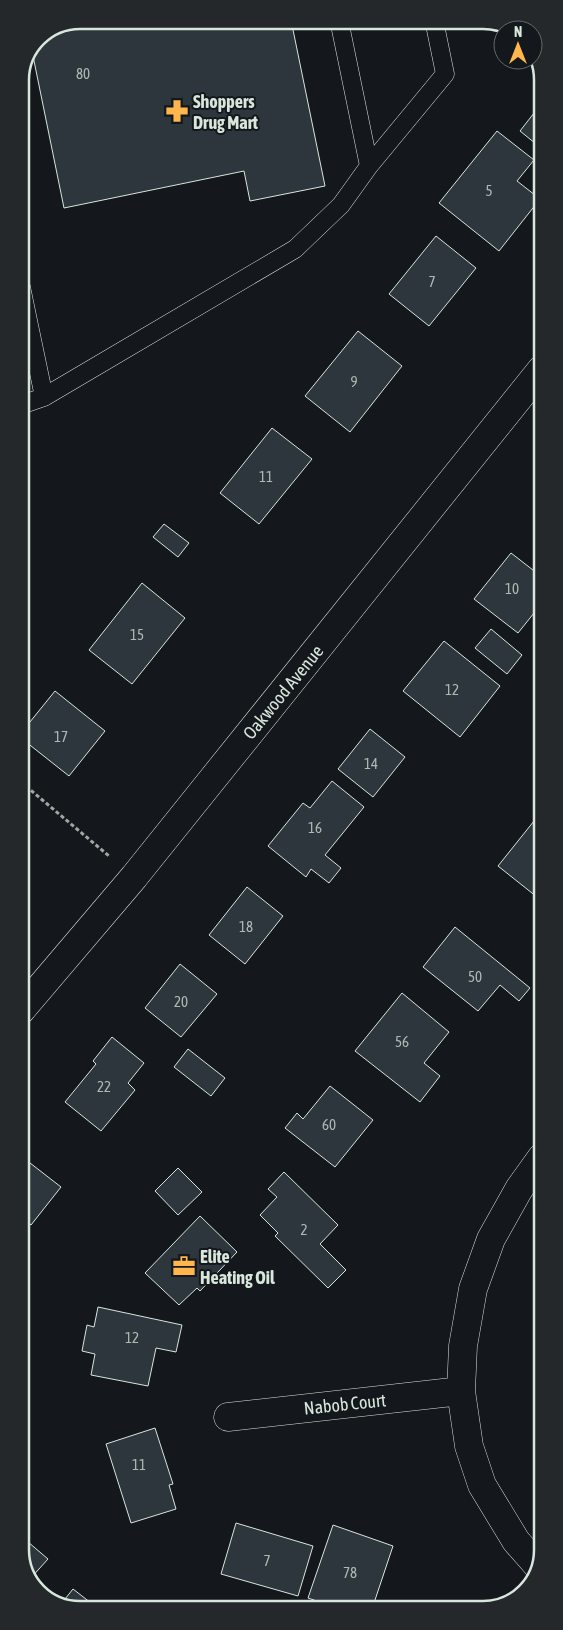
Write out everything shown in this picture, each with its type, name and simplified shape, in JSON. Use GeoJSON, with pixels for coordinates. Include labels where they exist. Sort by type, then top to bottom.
{"type":"FeatureCollection","features":[{"type":"Feature","properties":{"kind":"street","name":"Oakwood Avenue"},"geometry":{"type":"LineString","coordinates":[[29,1001],[134,877],[534,380]]}},
{"type":"Feature","properties":{"kind":"street"},"geometry":{"type":"LineString","coordinates":[[533,1560],[516,1541],[482,1485],[469,1446],[461,1391],[463,1346],[473,1289],[491,1239],[519,1189],[534,1168]]}},
{"type":"Feature","properties":{"kind":"street","name":"Nabob Court"},"geometry":{"type":"LineString","coordinates":[[228,1417],[461,1391]]}},
{"type":"Feature","properties":{"kind":"lane"},"geometry":{"type":"LineString","coordinates":[[341,29],[369,166]]}},
{"type":"Feature","properties":{"kind":"lane"},"geometry":{"type":"LineString","coordinates":[[29,402],[44,397],[295,249],[341,205],[369,166],[445,74],[436,29]]}},
{"type":"Feature","properties":{"kind":"lane"},"geometry":{"type":"LineString","coordinates":[[29,325],[44,397]]}},
{"type":"Feature","properties":{"kind":"path"},"geometry":{"type":"LineString","coordinates":[[29,789],[134,877]]}},
{"type":"Feature","properties":{"kind":"building","name":"Shoppers Drug Mart"},"geometry":{"type":"Polygon","coordinates":[[[79,29],[293,29],[325,186],[250,201],[244,171],[64,208],[34,59],[37,51],[51,37],[69,30],[79,29]]]}},
{"type":"Feature","properties":{"kind":"building"},"geometry":{"type":"Polygon","coordinates":[[[534,113],[534,142],[520,131],[534,113]]]}},
{"type":"Feature","properties":{"kind":"building"},"geometry":{"type":"Polygon","coordinates":[[[497,131],[534,160],[517,181],[534,194],[534,207],[499,251],[439,203],[497,131]]]}},
{"type":"Feature","properties":{"kind":"building"},"geometry":{"type":"Polygon","coordinates":[[[436,236],[476,268],[429,326],[389,294],[436,236]]]}},
{"type":"Feature","properties":{"kind":"building"},"geometry":{"type":"Polygon","coordinates":[[[358,331],[402,366],[350,432],[305,396],[358,331]]]}},
{"type":"Feature","properties":{"kind":"building"},"geometry":{"type":"Polygon","coordinates":[[[272,428],[312,459],[259,524],[220,493],[272,428]]]}},
{"type":"Feature","properties":{"kind":"building"},"geometry":{"type":"Polygon","coordinates":[[[164,524],[189,543],[178,557],[153,537],[164,524]]]}},
{"type":"Feature","properties":{"kind":"building"},"geometry":{"type":"Polygon","coordinates":[[[511,553],[534,571],[534,613],[518,633],[474,599],[511,553]]]}},
{"type":"Feature","properties":{"kind":"building"},"geometry":{"type":"Polygon","coordinates":[[[142,583],[185,618],[132,684],[89,650],[142,583]]]}},
{"type":"Feature","properties":{"kind":"building"},"geometry":{"type":"Polygon","coordinates":[[[491,629],[522,655],[507,674],[475,648],[491,629]]]}},
{"type":"Feature","properties":{"kind":"building"},"geometry":{"type":"Polygon","coordinates":[[[444,641],[500,686],[460,737],[403,691],[444,641]]]}},
{"type":"Feature","properties":{"kind":"building"},"geometry":{"type":"Polygon","coordinates":[[[55,691],[105,731],[69,776],[29,744],[29,723],[55,691]]]}},
{"type":"Feature","properties":{"kind":"building"},"geometry":{"type":"Polygon","coordinates":[[[370,729],[405,757],[373,797],[338,769],[370,729]]]}},
{"type":"Feature","properties":{"kind":"building"},"geometry":{"type":"Polygon","coordinates":[[[332,781],[364,807],[325,855],[341,868],[329,883],[311,869],[306,877],[268,846],[303,803],[310,808],[332,781]]]}},
{"type":"Feature","properties":{"kind":"building"},"geometry":{"type":"Polygon","coordinates":[[[534,821],[534,895],[498,866],[534,821]]]}},
{"type":"Feature","properties":{"kind":"building"},"geometry":{"type":"Polygon","coordinates":[[[247,887],[283,916],[245,964],[209,935],[247,887]]]}},
{"type":"Feature","properties":{"kind":"building"},"geometry":{"type":"Polygon","coordinates":[[[455,927],[530,988],[519,1001],[500,985],[478,1011],[423,967],[455,927]]]}},
{"type":"Feature","properties":{"kind":"building"},"geometry":{"type":"Polygon","coordinates":[[[180,964],[217,994],[181,1037],[145,1008],[180,964]]]}},
{"type":"Feature","properties":{"kind":"building"},"geometry":{"type":"Polygon","coordinates":[[[402,993],[449,1032],[424,1063],[440,1076],[420,1102],[355,1051],[402,993]]]}},
{"type":"Feature","properties":{"kind":"building"},"geometry":{"type":"Polygon","coordinates":[[[112,1037],[144,1063],[128,1083],[135,1090],[101,1131],[65,1102],[96,1064],[93,1061],[112,1037]]]}},
{"type":"Feature","properties":{"kind":"building"},"geometry":{"type":"Polygon","coordinates":[[[188,1049],[225,1078],[211,1096],[174,1067],[188,1049]]]}},
{"type":"Feature","properties":{"kind":"building"},"geometry":{"type":"Polygon","coordinates":[[[330,1086],[373,1120],[335,1167],[285,1128],[297,1113],[303,1119],[330,1086]]]}},
{"type":"Feature","properties":{"kind":"building"},"geometry":{"type":"Polygon","coordinates":[[[29,1162],[61,1187],[31,1225],[29,1223],[29,1162]]]}},
{"type":"Feature","properties":{"kind":"building"},"geometry":{"type":"Polygon","coordinates":[[[178,1168],[202,1192],[178,1215],[155,1191],[178,1168]]]}},
{"type":"Feature","properties":{"kind":"building"},"geometry":{"type":"Polygon","coordinates":[[[284,1172],[338,1225],[320,1244],[346,1270],[328,1288],[275,1236],[278,1233],[260,1215],[277,1197],[268,1189],[284,1172]]]}},
{"type":"Feature","properties":{"kind":"building"},"geometry":{"type":"Polygon","coordinates":[[[200,1216],[237,1252],[200,1291],[197,1288],[179,1305],[145,1273],[200,1216]]]}},
{"type":"Feature","properties":{"kind":"building"},"geometry":{"type":"Polygon","coordinates":[[[98,1307],[182,1325],[176,1352],[156,1348],[148,1386],[91,1375],[95,1354],[82,1351],[87,1325],[94,1327],[98,1307]]]}},
{"type":"Feature","properties":{"kind":"building"},"geometry":{"type":"Polygon","coordinates":[[[155,1428],[173,1484],[169,1485],[176,1509],[131,1523],[106,1444],[155,1428]]]}},
{"type":"Feature","properties":{"kind":"building"},"geometry":{"type":"Polygon","coordinates":[[[236,1523],[313,1546],[298,1596],[221,1574],[236,1523]]]}},
{"type":"Feature","properties":{"kind":"building"},"geometry":{"type":"Polygon","coordinates":[[[333,1525],[393,1546],[375,1601],[317,1601],[308,1598],[333,1525]]]}},
{"type":"Feature","properties":{"kind":"building"},"geometry":{"type":"Polygon","coordinates":[[[29,1543],[48,1559],[35,1574],[30,1564],[29,1543]]]}},
{"type":"Feature","properties":{"kind":"building"},"geometry":{"type":"Polygon","coordinates":[[[73,1589],[88,1601],[76,1601],[65,1599],[73,1589]]]}},
{"type":"Feature","properties":{"kind":"place","name":"Shoppers Drug Mart"},"geometry":{"type":"Point","coordinates":[177,111]}},
{"type":"Feature","properties":{"kind":"place","name":"Elite Heating Oil"},"geometry":{"type":"Point","coordinates":[184,1266]}}]}
